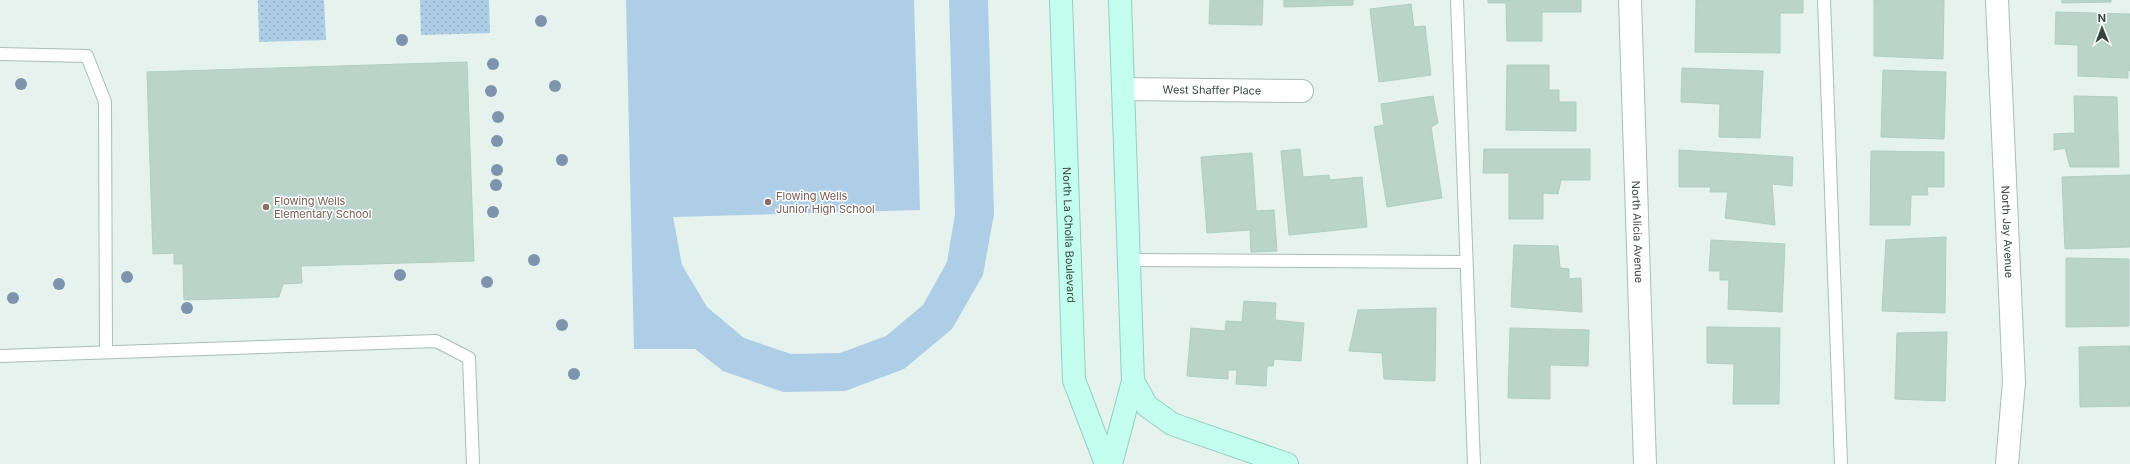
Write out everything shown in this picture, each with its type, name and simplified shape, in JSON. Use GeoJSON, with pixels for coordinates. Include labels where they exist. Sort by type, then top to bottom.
{"type":"FeatureCollection","features":[{"type":"Feature","properties":{"kind":"street","name":"North La Cholla Boulevard"},"geometry":{"type":"LineString","coordinates":[[1061,0],[1074,380],[1106,464]]}},
{"type":"Feature","properties":{"kind":"street"},"geometry":{"type":"LineString","coordinates":[[1111,464],[1133,381],[1120,0]]}},
{"type":"Feature","properties":{"kind":"street","name":"North Alicia Avenue"},"geometry":{"type":"LineString","coordinates":[[1630,0],[1645,464]]}},
{"type":"Feature","properties":{"kind":"street","name":"North Jay Avenue"},"geometry":{"type":"LineString","coordinates":[[1997,0],[2014,382],[2007,464]]}},
{"type":"Feature","properties":{"kind":"street","name":"West Shaffer Place"},"geometry":{"type":"LineString","coordinates":[[1123,89],[1302,91]]}},
{"type":"Feature","properties":{"kind":"street"},"geometry":{"type":"LineString","coordinates":[[1133,381],[1147,406],[1172,424],[1286,464]]}},
{"type":"Feature","properties":{"kind":"lane"},"geometry":{"type":"LineString","coordinates":[[1457,0],[1474,464]]}},
{"type":"Feature","properties":{"kind":"lane"},"geometry":{"type":"LineString","coordinates":[[1824,0],[1841,464]]}},
{"type":"Feature","properties":{"kind":"lane"},"geometry":{"type":"LineString","coordinates":[[0,54],[87,56],[105,102],[106,352]]}},
{"type":"Feature","properties":{"kind":"lane"},"geometry":{"type":"LineString","coordinates":[[1130,260],[1466,262]]}},
{"type":"Feature","properties":{"kind":"lane"},"geometry":{"type":"LineString","coordinates":[[0,356],[436,341],[469,358],[473,464]]}},
{"type":"Feature","properties":{"kind":"shaded area"},"geometry":{"type":"Polygon","coordinates":[[[258,0],[324,0],[326,40],[259,42],[258,0]]]}},
{"type":"Feature","properties":{"kind":"shaded area"},"geometry":{"type":"Polygon","coordinates":[[[420,0],[489,0],[490,33],[421,35],[420,0]]]}},
{"type":"Feature","properties":{"kind":"shaded area"},"geometry":{"type":"Polygon","coordinates":[[[626,0],[914,0],[920,210],[673,217],[682,265],[707,307],[744,338],[791,354],[840,353],[886,336],[923,305],[947,262],[955,214],[949,0],[988,0],[994,214],[983,275],[952,329],[904,369],[845,391],[783,392],[723,371],[695,349],[634,349],[626,0]]]}},
{"type":"Feature","properties":{"kind":"building"},"geometry":{"type":"Polygon","coordinates":[[[1210,0],[1263,0],[1262,25],[1209,24],[1210,0]]]}},
{"type":"Feature","properties":{"kind":"building"},"geometry":{"type":"Polygon","coordinates":[[[1284,0],[1353,0],[1353,5],[1284,7],[1284,0]]]}},
{"type":"Feature","properties":{"kind":"building"},"geometry":{"type":"Polygon","coordinates":[[[1488,0],[1581,0],[1581,12],[1542,12],[1542,41],[1507,41],[1506,3],[1488,3],[1488,0]]]}},
{"type":"Feature","properties":{"kind":"building"},"geometry":{"type":"Polygon","coordinates":[[[1696,0],[1803,0],[1803,13],[1780,13],[1780,53],[1695,52],[1696,0]]]}},
{"type":"Feature","properties":{"kind":"building"},"geometry":{"type":"Polygon","coordinates":[[[1874,0],[1944,0],[1943,59],[1874,56],[1874,0]]]}},
{"type":"Feature","properties":{"kind":"building"},"geometry":{"type":"Polygon","coordinates":[[[2062,0],[2111,0],[2111,2],[2062,3],[2062,0]]]}},
{"type":"Feature","properties":{"kind":"building"},"geometry":{"type":"Polygon","coordinates":[[[1411,4],[1414,27],[1425,26],[1431,75],[1379,82],[1370,9],[1411,4]]]}},
{"type":"Feature","properties":{"kind":"building"},"geometry":{"type":"Polygon","coordinates":[[[2056,12],[2130,14],[2130,71],[2128,70],[2128,78],[2078,76],[2078,45],[2055,44],[2056,12]]]}},
{"type":"Feature","properties":{"kind":"building"},"geometry":{"type":"Polygon","coordinates":[[[467,62],[474,261],[301,266],[302,283],[283,284],[279,297],[184,300],[183,264],[174,264],[174,253],[153,254],[147,72],[467,62]]]}},
{"type":"Feature","properties":{"kind":"building"},"geometry":{"type":"Polygon","coordinates":[[[1507,65],[1549,65],[1549,90],[1559,90],[1559,102],[1576,102],[1576,131],[1506,130],[1507,65]]]}},
{"type":"Feature","properties":{"kind":"building"},"geometry":{"type":"Polygon","coordinates":[[[1682,68],[1763,71],[1760,138],[1719,137],[1720,104],[1681,102],[1682,68]]]}},
{"type":"Feature","properties":{"kind":"building"},"geometry":{"type":"Polygon","coordinates":[[[1883,70],[1946,72],[1944,139],[1881,137],[1883,70]]]}},
{"type":"Feature","properties":{"kind":"building"},"geometry":{"type":"Polygon","coordinates":[[[1433,96],[1438,123],[1431,127],[1442,198],[1387,207],[1374,127],[1384,125],[1381,104],[1433,96]]]}},
{"type":"Feature","properties":{"kind":"building"},"geometry":{"type":"Polygon","coordinates":[[[2074,96],[2117,97],[2119,167],[2070,167],[2065,148],[2054,150],[2054,134],[2075,133],[2074,96]]]}},
{"type":"Feature","properties":{"kind":"building"},"geometry":{"type":"Polygon","coordinates":[[[1300,149],[1303,177],[1329,175],[1330,180],[1362,177],[1367,227],[1289,235],[1281,151],[1300,149]]]}},
{"type":"Feature","properties":{"kind":"building"},"geometry":{"type":"Polygon","coordinates":[[[1484,149],[1590,149],[1590,180],[1561,180],[1558,194],[1543,193],[1543,219],[1509,219],[1509,173],[1483,173],[1484,149]]]}},
{"type":"Feature","properties":{"kind":"building"},"geometry":{"type":"Polygon","coordinates":[[[1679,150],[1793,157],[1792,186],[1772,184],[1775,225],[1725,218],[1728,192],[1710,192],[1711,187],[1679,187],[1679,150]]]}},
{"type":"Feature","properties":{"kind":"building"},"geometry":{"type":"Polygon","coordinates":[[[1871,151],[1944,152],[1944,187],[1927,187],[1928,195],[1911,195],[1910,225],[1870,225],[1871,151]]]}},
{"type":"Feature","properties":{"kind":"building"},"geometry":{"type":"Polygon","coordinates":[[[1252,153],[1256,211],[1274,210],[1277,251],[1251,252],[1250,230],[1207,233],[1201,157],[1252,153]]]}},
{"type":"Feature","properties":{"kind":"building"},"geometry":{"type":"Polygon","coordinates":[[[2130,175],[2130,247],[2065,249],[2062,177],[2130,175]]]}},
{"type":"Feature","properties":{"kind":"building"},"geometry":{"type":"Polygon","coordinates":[[[1946,237],[1945,313],[1882,311],[1886,240],[1946,237]]]}},
{"type":"Feature","properties":{"kind":"building"},"geometry":{"type":"Polygon","coordinates":[[[1711,240],[1785,244],[1782,312],[1728,309],[1729,280],[1720,280],[1720,271],[1709,271],[1711,240]]]}},
{"type":"Feature","properties":{"kind":"building"},"geometry":{"type":"Polygon","coordinates":[[[1514,245],[1558,246],[1560,268],[1569,269],[1569,279],[1581,278],[1582,312],[1511,307],[1514,245]]]}},
{"type":"Feature","properties":{"kind":"building"},"geometry":{"type":"Polygon","coordinates":[[[2066,258],[2129,259],[2129,326],[2066,327],[2066,258]]]}},
{"type":"Feature","properties":{"kind":"building"},"geometry":{"type":"Polygon","coordinates":[[[1244,301],[1276,303],[1275,320],[1304,323],[1301,361],[1274,359],[1273,366],[1267,366],[1266,386],[1236,384],[1237,370],[1228,370],[1228,379],[1187,376],[1191,328],[1225,331],[1226,321],[1242,322],[1244,301]]]}},
{"type":"Feature","properties":{"kind":"building"},"geometry":{"type":"Polygon","coordinates":[[[1436,308],[1435,381],[1384,379],[1382,353],[1349,351],[1358,310],[1436,308]]]}},
{"type":"Feature","properties":{"kind":"building"},"geometry":{"type":"Polygon","coordinates":[[[1707,327],[1780,328],[1779,404],[1733,404],[1734,364],[1707,363],[1707,327]]]}},
{"type":"Feature","properties":{"kind":"building"},"geometry":{"type":"Polygon","coordinates":[[[1510,328],[1589,330],[1588,366],[1550,365],[1550,399],[1508,398],[1510,328]]]}},
{"type":"Feature","properties":{"kind":"building"},"geometry":{"type":"Polygon","coordinates":[[[1947,332],[1945,401],[1895,399],[1897,333],[1947,332]]]}},
{"type":"Feature","properties":{"kind":"building"},"geometry":{"type":"Polygon","coordinates":[[[2130,346],[2130,406],[2080,407],[2079,347],[2130,346]]]}},
{"type":"Feature","properties":{"kind":"place","name":"Flowing Wells Junior High School"},"geometry":{"type":"Point","coordinates":[768,202]}},
{"type":"Feature","properties":{"kind":"place","name":"Flowing Wells Elementary School"},"geometry":{"type":"Point","coordinates":[266,207]}}]}
